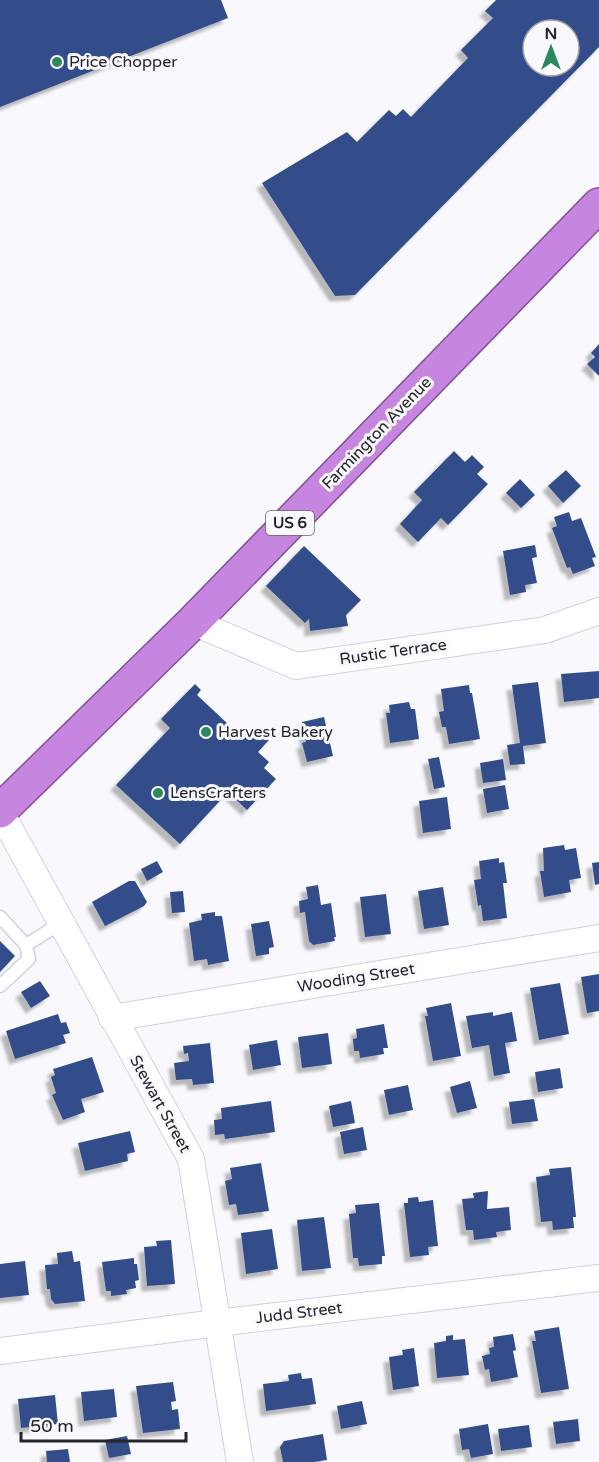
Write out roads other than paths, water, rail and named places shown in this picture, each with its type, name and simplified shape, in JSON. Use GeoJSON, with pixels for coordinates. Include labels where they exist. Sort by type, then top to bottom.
{"type":"FeatureCollection","features":[{"type":"Feature","properties":{"kind":"highway","name":"Farmington Avenue"},"geometry":{"type":"LineString","coordinates":[[0,811],[193,622],[599,205]]}},
{"type":"Feature","properties":{"kind":"street","name":"Rustic Terrace"},"geometry":{"type":"LineString","coordinates":[[193,622],[296,666],[545,630],[599,611]]}},
{"type":"Feature","properties":{"kind":"street","name":"Stewart Street"},"geometry":{"type":"LineString","coordinates":[[0,811],[191,1159],[240,1462]]}},
{"type":"Feature","properties":{"kind":"street","name":"Wooding Street"},"geometry":{"type":"LineString","coordinates":[[112,1018],[599,938]]}},
{"type":"Feature","properties":{"kind":"street","name":"Judd Street"},"geometry":{"type":"LineString","coordinates":[[0,1351],[217,1323],[599,1280]]}},
{"type":"Feature","properties":{"kind":"lane"},"geometry":{"type":"LineString","coordinates":[[0,917],[26,945],[29,959],[3,979]]}},
{"type":"Feature","properties":{"kind":"lane"},"geometry":{"type":"LineString","coordinates":[[26,945],[61,923]]}},
{"type":"Feature","properties":{"kind":"place","name":"Price Chopper"},"geometry":{"type":"Point","coordinates":[57,62]}},
{"type":"Feature","properties":{"kind":"place","name":"Harvest Bakery"},"geometry":{"type":"Point","coordinates":[206,732]}},
{"type":"Feature","properties":{"kind":"place","name":"LensCrafters"},"geometry":{"type":"Point","coordinates":[158,793]}}]}
